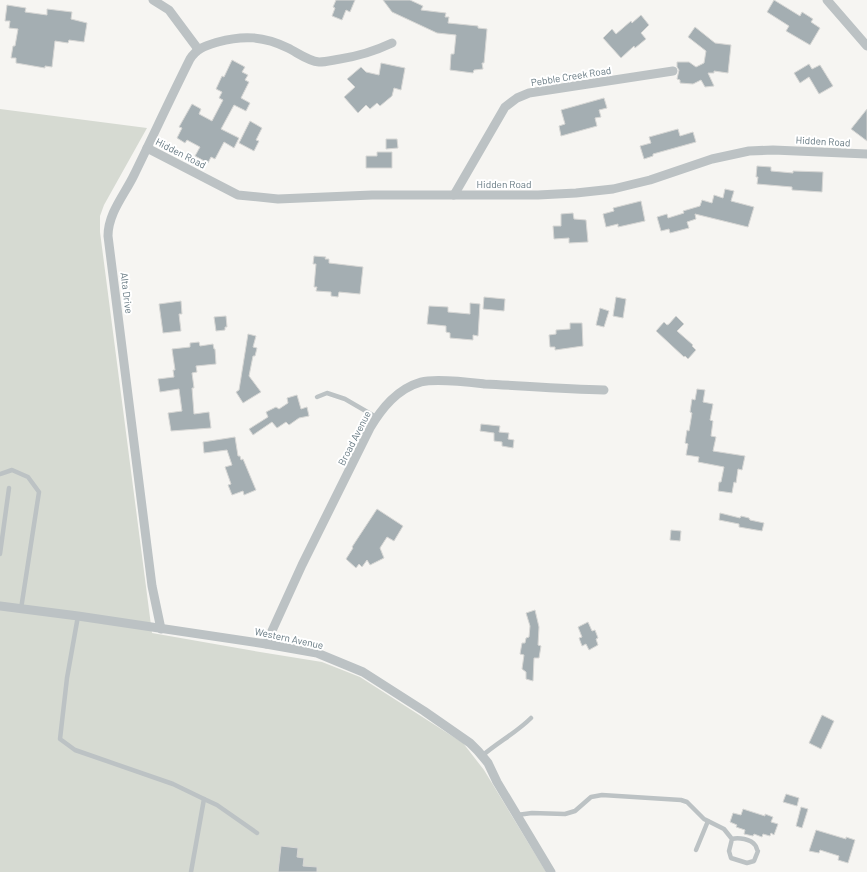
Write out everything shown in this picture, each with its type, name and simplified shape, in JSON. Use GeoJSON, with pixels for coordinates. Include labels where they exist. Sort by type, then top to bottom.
{"type":"FeatureCollection","features":[{"type":"Feature","properties":{"kind":"street"},"geometry":{"type":"LineString","coordinates":[[153,0],[169,10],[198,49],[232,38],[257,38],[287,48],[316,62],[324,62],[360,55],[392,43]]}},
{"type":"Feature","properties":{"kind":"street"},"geometry":{"type":"LineString","coordinates":[[827,0],[867,46]]}},
{"type":"Feature","properties":{"kind":"street","name":"Alta Drive"},"geometry":{"type":"LineString","coordinates":[[161,628],[152,586],[108,236],[108,226],[112,215],[134,176],[190,58],[198,49]]}},
{"type":"Feature","properties":{"kind":"street","name":"Pebble Creek Road"},"geometry":{"type":"LineString","coordinates":[[454,195],[505,107],[516,98],[529,93],[673,71]]}},
{"type":"Feature","properties":{"kind":"street","name":"Hidden Road"},"geometry":{"type":"LineString","coordinates":[[147,148],[238,195],[278,199],[372,195],[538,195],[576,193],[613,189],[650,180],[712,159],[749,151],[773,150],[867,154]]}},
{"type":"Feature","properties":{"kind":"street","name":"Broad Avenue"},"geometry":{"type":"LineString","coordinates":[[266,644],[302,565],[370,428],[380,412],[401,390],[422,382],[445,381],[604,390]]}},
{"type":"Feature","properties":{"kind":"street","name":"Western Avenue"},"geometry":{"type":"LineString","coordinates":[[0,606],[161,628],[317,653],[363,672],[424,710],[470,743],[488,763],[497,782],[551,872]]}},
{"type":"Feature","properties":{"kind":"lane"},"geometry":{"type":"LineString","coordinates":[[317,397],[327,393],[345,399],[376,417]]}},
{"type":"Feature","properties":{"kind":"lane"},"geometry":{"type":"LineString","coordinates":[[0,474],[12,470],[28,477],[39,492],[21,609]]}},
{"type":"Feature","properties":{"kind":"lane"},"geometry":{"type":"LineString","coordinates":[[0,554],[9,488]]}},
{"type":"Feature","properties":{"kind":"lane"},"geometry":{"type":"LineString","coordinates":[[78,616],[67,678],[60,739],[75,750],[173,784],[217,805],[257,833]]}},
{"type":"Feature","properties":{"kind":"lane"},"geometry":{"type":"LineString","coordinates":[[482,756],[531,718]]}},
{"type":"Feature","properties":{"kind":"lane"},"geometry":{"type":"LineString","coordinates":[[517,815],[532,813],[565,814],[575,811],[591,797],[602,795],[681,800],[687,802],[697,813],[708,821],[724,829],[732,839]]}},
{"type":"Feature","properties":{"kind":"lane"},"geometry":{"type":"LineString","coordinates":[[191,872],[204,799]]}},
{"type":"Feature","properties":{"kind":"lane"},"geometry":{"type":"LineString","coordinates":[[696,850],[708,821]]}},
{"type":"Feature","properties":{"kind":"lane"},"geometry":{"type":"LineString","coordinates":[[736,837],[752,842],[755,845],[758,851],[754,861],[747,863],[732,858],[729,851],[732,839],[736,837]]}},
{"type":"Feature","properties":{"kind":"shaded area"},"geometry":{"type":"Polygon","coordinates":[[[0,109],[147,128],[104,205],[100,216],[100,232],[152,633],[322,662],[360,677],[463,743],[484,770],[546,872],[0,872],[0,109]]]}},
{"type":"Feature","properties":{"kind":"building"},"geometry":{"type":"Polygon","coordinates":[[[336,0],[355,0],[350,12],[346,10],[342,20],[332,16],[335,8],[333,7],[336,0]]]}},
{"type":"Feature","properties":{"kind":"building"},"geometry":{"type":"Polygon","coordinates":[[[383,0],[410,0],[423,6],[421,10],[446,13],[445,17],[449,17],[448,23],[478,26],[478,28],[487,29],[484,63],[482,63],[483,69],[474,70],[473,73],[450,70],[451,54],[454,54],[456,35],[437,33],[392,12],[383,0]]]}},
{"type":"Feature","properties":{"kind":"building"},"geometry":{"type":"Polygon","coordinates":[[[774,0],[800,16],[802,12],[813,19],[811,22],[820,28],[810,45],[786,31],[789,26],[767,12],[774,0]]]}},
{"type":"Feature","properties":{"kind":"building"},"geometry":{"type":"Polygon","coordinates":[[[7,5],[26,8],[25,12],[47,15],[47,9],[72,12],[71,19],[87,23],[84,42],[69,40],[68,43],[55,41],[52,67],[45,66],[45,68],[16,63],[16,58],[11,58],[18,29],[9,28],[10,21],[5,21],[7,5]]]}},
{"type":"Feature","properties":{"kind":"building"},"geometry":{"type":"Polygon","coordinates":[[[641,15],[649,25],[641,33],[646,39],[635,48],[634,46],[621,58],[603,38],[612,29],[616,34],[631,21],[632,23],[641,15]]]}},
{"type":"Feature","properties":{"kind":"building"},"geometry":{"type":"Polygon","coordinates":[[[695,27],[715,43],[731,45],[728,73],[714,71],[714,73],[708,73],[714,86],[705,87],[701,80],[693,84],[680,83],[680,80],[677,79],[679,70],[677,67],[677,62],[689,62],[696,67],[704,63],[706,51],[688,37],[695,27]]]}},
{"type":"Feature","properties":{"kind":"building"},"geometry":{"type":"Polygon","coordinates":[[[232,60],[245,67],[242,72],[248,75],[245,80],[249,82],[241,98],[250,103],[246,111],[234,105],[221,129],[239,138],[234,148],[224,142],[215,159],[211,157],[208,163],[195,156],[200,147],[187,140],[185,143],[177,138],[182,128],[179,127],[192,104],[201,109],[199,114],[212,121],[223,100],[219,98],[222,92],[216,89],[222,76],[224,77],[232,60]]]}},
{"type":"Feature","properties":{"kind":"building"},"geometry":{"type":"Polygon","coordinates":[[[381,63],[405,68],[401,90],[394,88],[392,96],[380,106],[377,103],[370,109],[366,105],[358,113],[344,97],[355,87],[347,79],[361,67],[366,72],[379,75],[381,63]]]}},
{"type":"Feature","properties":{"kind":"building"},"geometry":{"type":"Polygon","coordinates":[[[809,64],[812,69],[820,65],[833,86],[819,94],[809,77],[800,83],[794,73],[809,64]]]}},
{"type":"Feature","properties":{"kind":"building"},"geometry":{"type":"Polygon","coordinates":[[[604,98],[607,108],[599,110],[601,117],[595,118],[597,126],[561,136],[559,126],[565,124],[561,110],[604,98]]]}},
{"type":"Feature","properties":{"kind":"building"},"geometry":{"type":"Polygon","coordinates":[[[867,109],[867,141],[851,129],[867,109]]]}},
{"type":"Feature","properties":{"kind":"building"},"geometry":{"type":"Polygon","coordinates":[[[250,121],[262,128],[256,140],[259,141],[254,151],[239,143],[250,121]]]}},
{"type":"Feature","properties":{"kind":"building"},"geometry":{"type":"Polygon","coordinates":[[[678,129],[680,136],[693,132],[696,142],[653,154],[653,156],[644,159],[640,146],[651,143],[649,137],[678,129]]]}},
{"type":"Feature","properties":{"kind":"building"},"geometry":{"type":"Polygon","coordinates":[[[386,139],[397,139],[398,148],[386,149],[386,139]]]}},
{"type":"Feature","properties":{"kind":"building"},"geometry":{"type":"Polygon","coordinates":[[[377,152],[392,152],[392,168],[366,168],[366,156],[377,156],[377,152]]]}},
{"type":"Feature","properties":{"kind":"building"},"geometry":{"type":"Polygon","coordinates":[[[757,166],[771,167],[771,171],[793,173],[793,171],[823,172],[822,192],[792,190],[792,187],[757,184],[757,166]]]}},
{"type":"Feature","properties":{"kind":"building"},"geometry":{"type":"Polygon","coordinates":[[[725,189],[734,191],[731,201],[754,207],[748,227],[695,214],[696,219],[687,222],[689,228],[670,233],[669,229],[661,231],[657,217],[667,214],[668,218],[684,213],[683,211],[700,206],[702,200],[712,203],[714,195],[723,198],[725,189]]]}},
{"type":"Feature","properties":{"kind":"building"},"geometry":{"type":"Polygon","coordinates":[[[641,201],[645,221],[618,227],[618,224],[606,227],[603,214],[614,211],[613,208],[641,201]]]}},
{"type":"Feature","properties":{"kind":"building"},"geometry":{"type":"Polygon","coordinates":[[[573,213],[574,219],[586,220],[588,242],[569,243],[569,238],[554,239],[553,226],[561,226],[561,214],[573,213]]]}},
{"type":"Feature","properties":{"kind":"building"},"geometry":{"type":"Polygon","coordinates":[[[314,256],[326,257],[325,259],[329,259],[329,263],[363,267],[360,294],[339,292],[338,297],[331,296],[331,292],[316,291],[317,287],[314,287],[316,264],[313,264],[314,256]]]}},
{"type":"Feature","properties":{"kind":"building"},"geometry":{"type":"Polygon","coordinates":[[[484,297],[505,299],[504,311],[483,309],[484,297]]]}},
{"type":"Feature","properties":{"kind":"building"},"geometry":{"type":"Polygon","coordinates":[[[616,297],[626,299],[623,318],[613,316],[616,297]]]}},
{"type":"Feature","properties":{"kind":"building"},"geometry":{"type":"Polygon","coordinates":[[[181,301],[182,314],[179,314],[181,331],[163,333],[159,304],[181,301]]]}},
{"type":"Feature","properties":{"kind":"building"},"geometry":{"type":"Polygon","coordinates":[[[470,303],[480,304],[478,336],[473,335],[473,340],[450,338],[450,333],[446,332],[446,326],[427,324],[429,306],[448,307],[448,312],[470,314],[470,303]]]}},
{"type":"Feature","properties":{"kind":"building"},"geometry":{"type":"Polygon","coordinates":[[[600,308],[609,311],[604,327],[596,325],[600,308]]]}},
{"type":"Feature","properties":{"kind":"building"},"geometry":{"type":"Polygon","coordinates":[[[226,316],[227,327],[225,327],[225,330],[216,331],[214,317],[226,316]]]}},
{"type":"Feature","properties":{"kind":"building"},"geometry":{"type":"Polygon","coordinates":[[[676,316],[684,324],[677,331],[693,345],[692,346],[696,350],[688,359],[656,331],[664,322],[667,325],[669,324],[676,316]]]}},
{"type":"Feature","properties":{"kind":"building"},"geometry":{"type":"Polygon","coordinates":[[[570,323],[582,323],[583,346],[555,350],[555,347],[550,347],[549,335],[556,334],[556,330],[570,329],[570,323]]]}},
{"type":"Feature","properties":{"kind":"building"},"geometry":{"type":"Polygon","coordinates":[[[248,334],[256,336],[253,347],[257,348],[255,356],[253,356],[249,376],[261,392],[243,403],[236,392],[239,390],[248,334]]]}},
{"type":"Feature","properties":{"kind":"building"},"geometry":{"type":"Polygon","coordinates":[[[199,342],[200,346],[213,344],[215,349],[216,364],[196,366],[197,372],[192,373],[194,388],[192,388],[194,414],[209,412],[211,428],[171,431],[168,413],[182,411],[179,389],[160,392],[158,379],[174,377],[173,370],[175,370],[172,349],[190,347],[190,343],[199,342]]]}},
{"type":"Feature","properties":{"kind":"building"},"geometry":{"type":"Polygon","coordinates":[[[697,389],[705,390],[703,402],[713,404],[710,420],[713,421],[711,436],[716,437],[713,451],[745,456],[742,470],[738,469],[736,483],[734,482],[732,493],[718,491],[719,482],[721,482],[724,467],[698,462],[699,457],[686,455],[688,444],[685,443],[692,413],[690,412],[692,399],[695,400],[697,389]]]}},
{"type":"Feature","properties":{"kind":"building"},"geometry":{"type":"Polygon","coordinates":[[[297,395],[301,409],[307,407],[309,416],[299,418],[289,425],[286,422],[277,428],[272,422],[253,435],[249,429],[268,417],[266,412],[276,407],[279,409],[288,403],[287,398],[297,395]]]}},
{"type":"Feature","properties":{"kind":"building"},"geometry":{"type":"Polygon","coordinates":[[[481,424],[500,426],[499,432],[509,433],[508,439],[514,440],[513,448],[502,446],[502,442],[494,441],[494,433],[480,431],[481,424]]]}},
{"type":"Feature","properties":{"kind":"building"},"geometry":{"type":"Polygon","coordinates":[[[235,437],[238,456],[240,456],[241,460],[243,459],[256,490],[244,495],[243,491],[232,495],[228,485],[231,484],[225,467],[232,465],[227,450],[204,453],[203,442],[235,437]]]}},
{"type":"Feature","properties":{"kind":"building"},"geometry":{"type":"Polygon","coordinates":[[[377,509],[403,526],[394,541],[387,537],[380,548],[384,558],[370,565],[367,560],[362,567],[359,564],[356,568],[346,559],[353,548],[352,547],[377,509]]]}},
{"type":"Feature","properties":{"kind":"building"},"geometry":{"type":"Polygon","coordinates":[[[720,513],[740,518],[741,516],[749,518],[750,520],[764,523],[762,531],[739,527],[739,524],[719,520],[720,513]]]}},
{"type":"Feature","properties":{"kind":"building"},"geometry":{"type":"Polygon","coordinates":[[[671,530],[681,531],[680,541],[670,540],[671,530]]]}},
{"type":"Feature","properties":{"kind":"building"},"geometry":{"type":"Polygon","coordinates":[[[535,610],[539,627],[538,645],[541,646],[539,658],[534,658],[533,681],[526,679],[526,672],[522,669],[524,655],[520,654],[522,643],[525,643],[526,638],[529,637],[530,626],[526,613],[535,610]]]}},
{"type":"Feature","properties":{"kind":"building"},"geometry":{"type":"Polygon","coordinates":[[[588,622],[592,631],[595,630],[598,638],[596,639],[598,645],[589,650],[586,644],[582,646],[579,638],[582,637],[578,627],[588,622]]]}},
{"type":"Feature","properties":{"kind":"building"},"geometry":{"type":"Polygon","coordinates":[[[822,715],[834,721],[821,749],[809,743],[822,715]]]}},
{"type":"Feature","properties":{"kind":"building"},"geometry":{"type":"Polygon","coordinates":[[[786,794],[799,798],[797,806],[783,802],[786,794]]]}},
{"type":"Feature","properties":{"kind":"building"},"geometry":{"type":"Polygon","coordinates":[[[801,807],[808,809],[802,828],[796,826],[801,807]]]}},
{"type":"Feature","properties":{"kind":"building"},"geometry":{"type":"Polygon","coordinates":[[[743,809],[773,817],[771,822],[778,824],[774,835],[771,833],[770,836],[763,834],[762,837],[754,834],[753,836],[744,834],[745,830],[736,827],[737,825],[730,822],[733,813],[741,815],[743,809]]]}},
{"type":"Feature","properties":{"kind":"building"},"geometry":{"type":"Polygon","coordinates":[[[816,830],[846,839],[846,837],[855,840],[848,863],[838,860],[839,856],[820,850],[819,853],[809,851],[816,830]]]}},
{"type":"Feature","properties":{"kind":"building"},"geometry":{"type":"Polygon","coordinates":[[[281,846],[298,848],[297,857],[304,858],[303,866],[317,867],[317,872],[278,872],[281,846]]]}}]}
